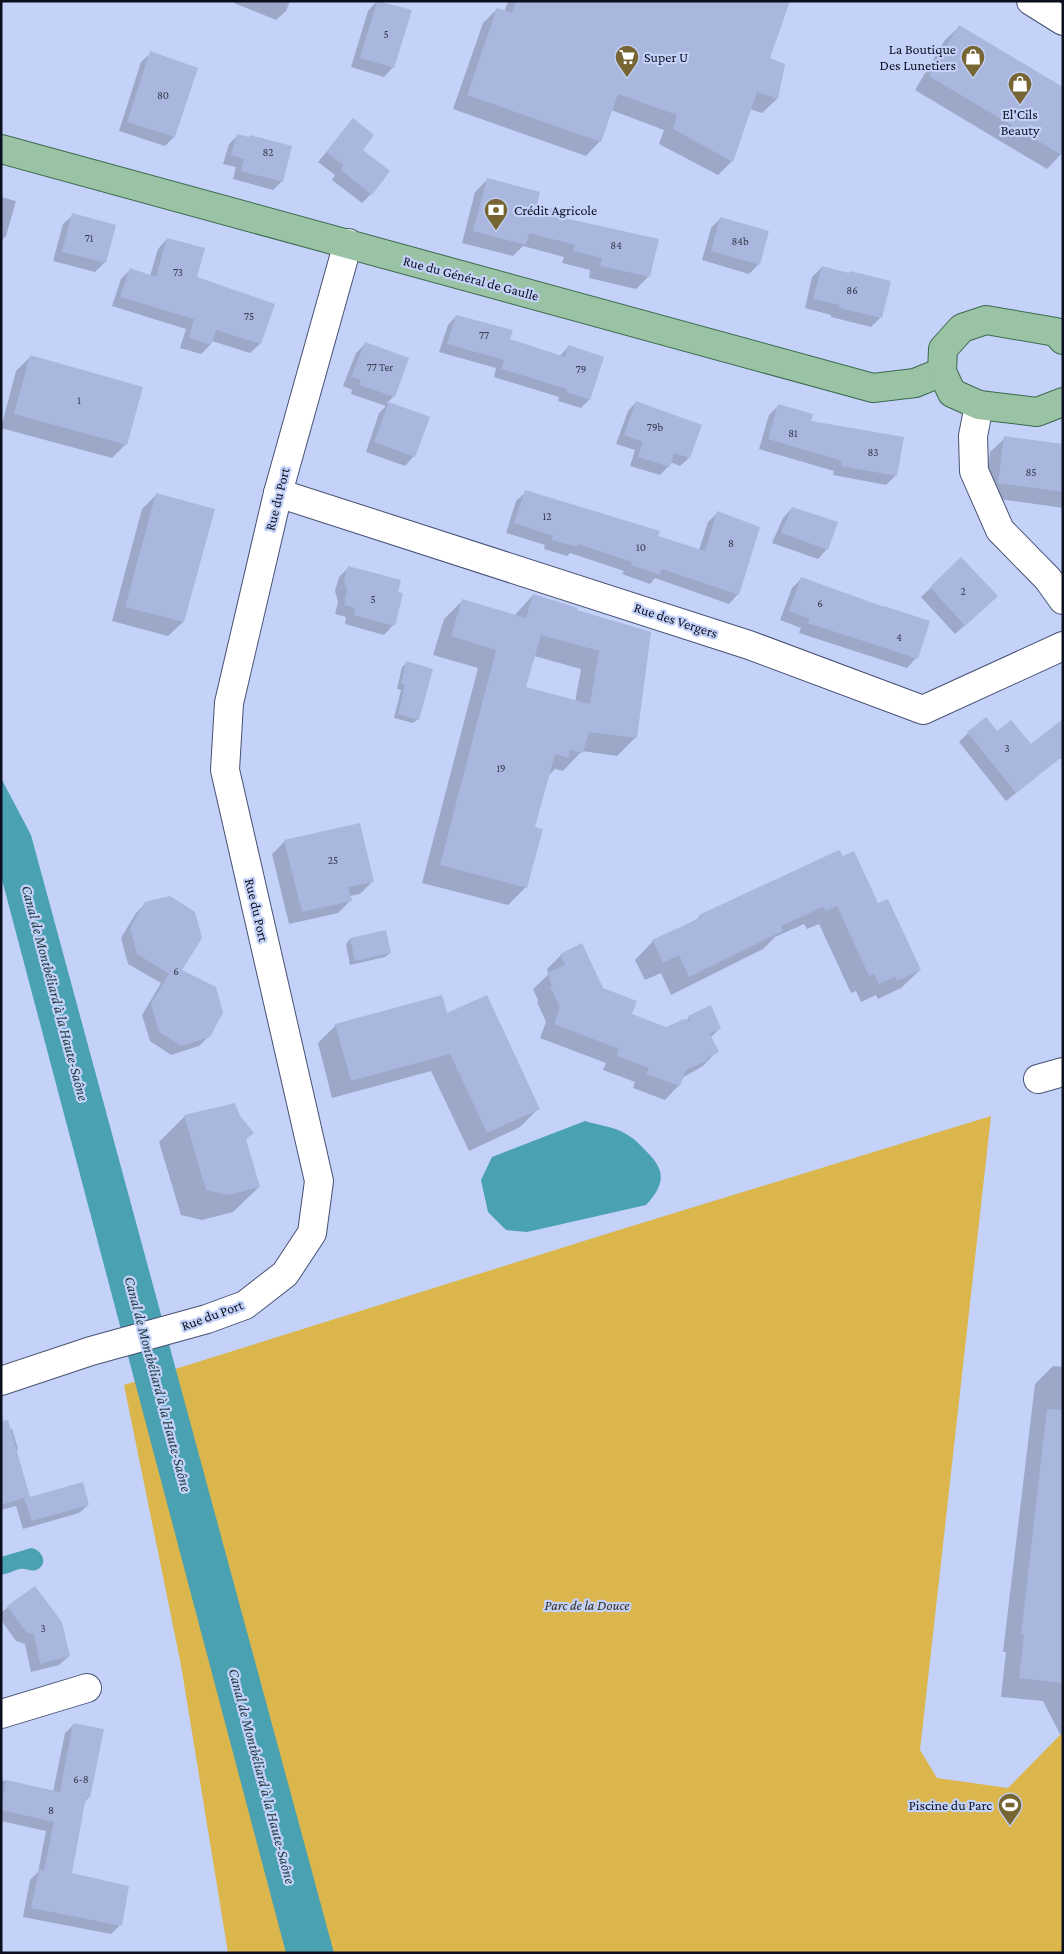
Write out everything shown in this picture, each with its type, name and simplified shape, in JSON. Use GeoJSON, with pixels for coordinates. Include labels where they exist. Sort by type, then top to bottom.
{"type":"FeatureCollection","features":[{"type":"Feature","properties":{"kind":"main road","name":"Rue du Général de Gaulle"},"geometry":{"type":"LineString","coordinates":[[1,149],[873,388],[915,383],[942,372]]}},
{"type":"Feature","properties":{"kind":"main road"},"geometry":{"type":"LineString","coordinates":[[1061,329],[986,320],[962,328],[943,349],[942,372],[952,394],[979,405],[1038,412],[1063,402]]}},
{"type":"Feature","properties":{"kind":"street"},"geometry":{"type":"LineString","coordinates":[[1031,1],[1063,20]]}},
{"type":"Feature","properties":{"kind":"street","name":"Rue du Port"},"geometry":{"type":"LineString","coordinates":[[1,1381],[91,1351],[109,1348],[179,1328],[245,1305],[285,1274],[312,1232],[319,1181],[225,770],[229,704],[278,493],[348,243]]}},
{"type":"Feature","properties":{"kind":"street"},"geometry":{"type":"LineString","coordinates":[[979,405],[973,436],[974,471],[1000,530],[1048,579],[1063,600]]}},
{"type":"Feature","properties":{"kind":"street","name":"Rue des Vergers"},"geometry":{"type":"LineString","coordinates":[[278,493],[749,645],[923,710],[1063,646]]}},
{"type":"Feature","properties":{"kind":"street"},"geometry":{"type":"LineString","coordinates":[[1,1714],[88,1688]]}},
{"type":"Feature","properties":{"kind":"green space","name":"Parc de la Douce"},"geometry":{"type":"Polygon","coordinates":[[[991,1116],[920,1750],[937,1778],[1008,1788],[1063,1732],[1063,1953],[228,1953],[181,1665],[124,1385],[991,1116]]]}},
{"type":"Feature","properties":{"kind":"water","name":"Canal de Montbéliard à la Haute-Saône"},"geometry":{"type":"Polygon","coordinates":[[[1,778],[31,835],[334,1953],[286,1953],[1,876],[1,778]]]}},
{"type":"Feature","properties":{"kind":"water"},"geometry":{"type":"Polygon","coordinates":[[[585,1121],[626,1134],[637,1142],[653,1159],[658,1166],[661,1178],[660,1185],[652,1198],[646,1205],[527,1232],[506,1230],[488,1212],[481,1180],[492,1157],[585,1121]]]}},
{"type":"Feature","properties":{"kind":"water"},"geometry":{"type":"Polygon","coordinates":[[[31,1548],[39,1552],[43,1558],[40,1568],[36,1570],[20,1569],[1,1574],[1,1557],[31,1548]]]}},
{"type":"Feature","properties":{"kind":"building"},"geometry":{"type":"Polygon","coordinates":[[[377,1],[412,10],[394,68],[360,58],[377,1]]]}},
{"type":"Feature","properties":{"kind":"building","name":"Super U"},"geometry":{"type":"Polygon","coordinates":[[[516,1],[790,1],[770,58],[785,64],[778,99],[757,92],[733,162],[673,129],[677,115],[618,94],[601,142],[467,95],[497,8],[512,13],[516,1]]]}},
{"type":"Feature","properties":{"kind":"building"},"geometry":{"type":"Polygon","coordinates":[[[959,25],[1063,87],[1063,156],[929,76],[959,25]]]}},
{"type":"Feature","properties":{"kind":"building"},"geometry":{"type":"Polygon","coordinates":[[[150,51],[198,68],[175,137],[127,122],[150,51]]]}},
{"type":"Feature","properties":{"kind":"building"},"geometry":{"type":"Polygon","coordinates":[[[353,118],[374,135],[363,150],[390,171],[372,195],[341,170],[343,165],[326,152],[353,118]]]}},
{"type":"Feature","properties":{"kind":"building"},"geometry":{"type":"Polygon","coordinates":[[[237,134],[249,137],[250,135],[292,146],[283,182],[241,171],[244,159],[231,155],[237,134]]]}},
{"type":"Feature","properties":{"kind":"building"},"geometry":{"type":"Polygon","coordinates":[[[487,178],[540,192],[537,205],[566,212],[564,218],[659,239],[650,277],[600,266],[602,258],[573,251],[575,245],[529,233],[526,245],[473,231],[487,178]]]}},
{"type":"Feature","properties":{"kind":"building"},"geometry":{"type":"Polygon","coordinates":[[[72,213],[116,225],[106,263],[62,252],[72,213]]]}},
{"type":"Feature","properties":{"kind":"building"},"geometry":{"type":"Polygon","coordinates":[[[720,217],[769,231],[760,265],[711,251],[720,217]]]}},
{"type":"Feature","properties":{"kind":"building"},"geometry":{"type":"Polygon","coordinates":[[[167,238],[205,248],[197,277],[275,304],[261,344],[216,330],[211,345],[189,338],[194,319],[120,297],[130,268],[156,277],[167,238]]]}},
{"type":"Feature","properties":{"kind":"building"},"geometry":{"type":"Polygon","coordinates":[[[822,266],[891,281],[882,318],[839,308],[840,305],[813,299],[822,266]]]}},
{"type":"Feature","properties":{"kind":"building"},"geometry":{"type":"Polygon","coordinates":[[[456,315],[513,330],[510,339],[565,357],[568,345],[604,357],[590,400],[566,392],[567,389],[501,369],[504,360],[447,344],[456,315]]]}},
{"type":"Feature","properties":{"kind":"building"},"geometry":{"type":"Polygon","coordinates":[[[365,342],[409,358],[395,397],[359,385],[361,380],[351,377],[365,342]]]}},
{"type":"Feature","properties":{"kind":"building"},"geometry":{"type":"Polygon","coordinates":[[[30,355],[143,387],[127,445],[14,414],[30,355]]]}},
{"type":"Feature","properties":{"kind":"building"},"geometry":{"type":"Polygon","coordinates":[[[636,401],[702,425],[690,458],[674,453],[670,467],[638,457],[643,442],[624,435],[636,401]]]}},
{"type":"Feature","properties":{"kind":"building"},"geometry":{"type":"Polygon","coordinates":[[[389,402],[430,417],[415,457],[374,442],[389,402]]]}},
{"type":"Feature","properties":{"kind":"building"},"geometry":{"type":"Polygon","coordinates":[[[778,404],[813,414],[811,421],[904,437],[897,476],[841,466],[842,461],[768,439],[778,404]]]}},
{"type":"Feature","properties":{"kind":"building"},"geometry":{"type":"Polygon","coordinates":[[[1004,436],[1063,444],[1063,492],[998,483],[1004,436]]]}},
{"type":"Feature","properties":{"kind":"building"},"geometry":{"type":"Polygon","coordinates":[[[525,490],[660,531],[658,536],[705,551],[717,511],[760,527],[739,595],[662,569],[660,575],[631,565],[632,562],[578,544],[577,547],[552,540],[553,536],[514,523],[525,490]]]}},
{"type":"Feature","properties":{"kind":"building"},"geometry":{"type":"Polygon","coordinates":[[[156,493],[215,509],[184,622],[125,607],[156,493]]]}},
{"type":"Feature","properties":{"kind":"building"},"geometry":{"type":"Polygon","coordinates":[[[792,507],[838,522],[828,550],[781,533],[792,507]]]}},
{"type":"Feature","properties":{"kind":"building"},"geometry":{"type":"Polygon","coordinates":[[[961,557],[998,596],[965,626],[930,587],[961,557]]]}},
{"type":"Feature","properties":{"kind":"building"},"geometry":{"type":"Polygon","coordinates":[[[348,566],[401,580],[398,592],[403,593],[395,626],[354,615],[355,608],[344,605],[347,591],[344,581],[348,566]]]}},
{"type":"Feature","properties":{"kind":"building"},"geometry":{"type":"Polygon","coordinates":[[[801,577],[884,607],[930,621],[918,659],[808,623],[810,619],[789,611],[801,577]]]}},
{"type":"Feature","properties":{"kind":"building"},"geometry":{"type":"Polygon","coordinates":[[[533,594],[578,608],[577,610],[651,632],[637,738],[589,732],[583,753],[570,750],[568,758],[555,754],[535,827],[543,829],[527,888],[440,865],[496,650],[451,636],[462,599],[526,618],[533,594]],[[541,635],[526,687],[590,704],[599,651],[541,635]]]}},
{"type":"Feature","properties":{"kind":"building"},"geometry":{"type":"Polygon","coordinates":[[[406,661],[433,669],[419,720],[398,714],[405,685],[401,684],[406,661]]]}},
{"type":"Feature","properties":{"kind":"building"},"geometry":{"type":"Polygon","coordinates":[[[986,717],[997,731],[1011,720],[1031,744],[1063,719],[1063,756],[1016,793],[967,732],[986,717]]]}},
{"type":"Feature","properties":{"kind":"building"},"geometry":{"type":"Polygon","coordinates":[[[360,823],[374,882],[348,887],[352,901],[302,912],[284,840],[360,823]]]}},
{"type":"Feature","properties":{"kind":"building"},"geometry":{"type":"Polygon","coordinates":[[[839,850],[843,856],[854,851],[878,903],[888,899],[921,970],[897,981],[895,977],[879,984],[874,973],[869,976],[837,906],[826,911],[823,907],[781,926],[783,931],[689,977],[679,955],[663,963],[652,940],[700,918],[699,915],[839,850]]]}},
{"type":"Feature","properties":{"kind":"building"},"geometry":{"type":"Polygon","coordinates":[[[170,896],[195,912],[202,938],[182,970],[216,987],[223,1013],[210,1037],[181,1046],[159,1032],[151,1004],[169,974],[137,954],[130,928],[145,902],[170,896]]]}},
{"type":"Feature","properties":{"kind":"building"},"geometry":{"type":"Polygon","coordinates":[[[386,930],[391,953],[355,961],[350,938],[386,930]]]}},
{"type":"Feature","properties":{"kind":"building"},"geometry":{"type":"Polygon","coordinates":[[[582,943],[603,988],[637,1001],[632,1014],[666,1027],[684,1019],[691,1021],[688,1016],[711,1005],[721,1028],[710,1034],[719,1052],[707,1058],[708,1060],[686,1070],[680,1086],[646,1074],[649,1068],[617,1056],[619,1049],[554,1024],[560,1007],[550,987],[552,986],[547,973],[565,965],[560,954],[582,943]]]}},
{"type":"Feature","properties":{"kind":"building"},"geometry":{"type":"Polygon","coordinates":[[[442,995],[447,1013],[487,995],[540,1109],[487,1133],[450,1054],[351,1081],[335,1024],[442,995]]]}},
{"type":"Feature","properties":{"kind":"building"},"geometry":{"type":"Polygon","coordinates":[[[235,1103],[240,1116],[254,1133],[246,1139],[260,1187],[228,1195],[206,1190],[184,1115],[235,1103]]]}},
{"type":"Feature","properties":{"kind":"building"},"geometry":{"type":"Polygon","coordinates":[[[1047,1409],[1063,1410],[1063,1683],[1019,1678],[1024,1634],[1021,1634],[1047,1409]]]}},
{"type":"Feature","properties":{"kind":"building"},"geometry":{"type":"Polygon","coordinates":[[[8,1420],[30,1497],[83,1482],[89,1505],[32,1521],[24,1498],[1,1505],[1,1421],[8,1420]]]}},
{"type":"Feature","properties":{"kind":"building"},"geometry":{"type":"Polygon","coordinates":[[[35,1586],[62,1622],[70,1656],[40,1664],[34,1634],[26,1632],[7,1606],[35,1586]]]}},
{"type":"Feature","properties":{"kind":"building"},"geometry":{"type":"Polygon","coordinates":[[[73,1723],[104,1729],[90,1798],[86,1797],[72,1873],[129,1886],[122,1926],[31,1908],[39,1869],[44,1870],[54,1822],[1,1810],[6,1780],[60,1792],[73,1723]]]}},
{"type":"Feature","properties":{"kind":"place","name":"Super U"},"geometry":{"type":"Point","coordinates":[627,78]}},
{"type":"Feature","properties":{"kind":"place","name":"La Boutique Des Lunetiers"},"geometry":{"type":"Point","coordinates":[973,78]}},
{"type":"Feature","properties":{"kind":"place","name":"El'Cils Beauty"},"geometry":{"type":"Point","coordinates":[1020,105]}},
{"type":"Feature","properties":{"kind":"place","name":"Crédit Agricole"},"geometry":{"type":"Point","coordinates":[496,231]}},
{"type":"Feature","properties":{"kind":"place","name":"Piscine du Parc"},"geometry":{"type":"Point","coordinates":[1010,1826]}}]}
